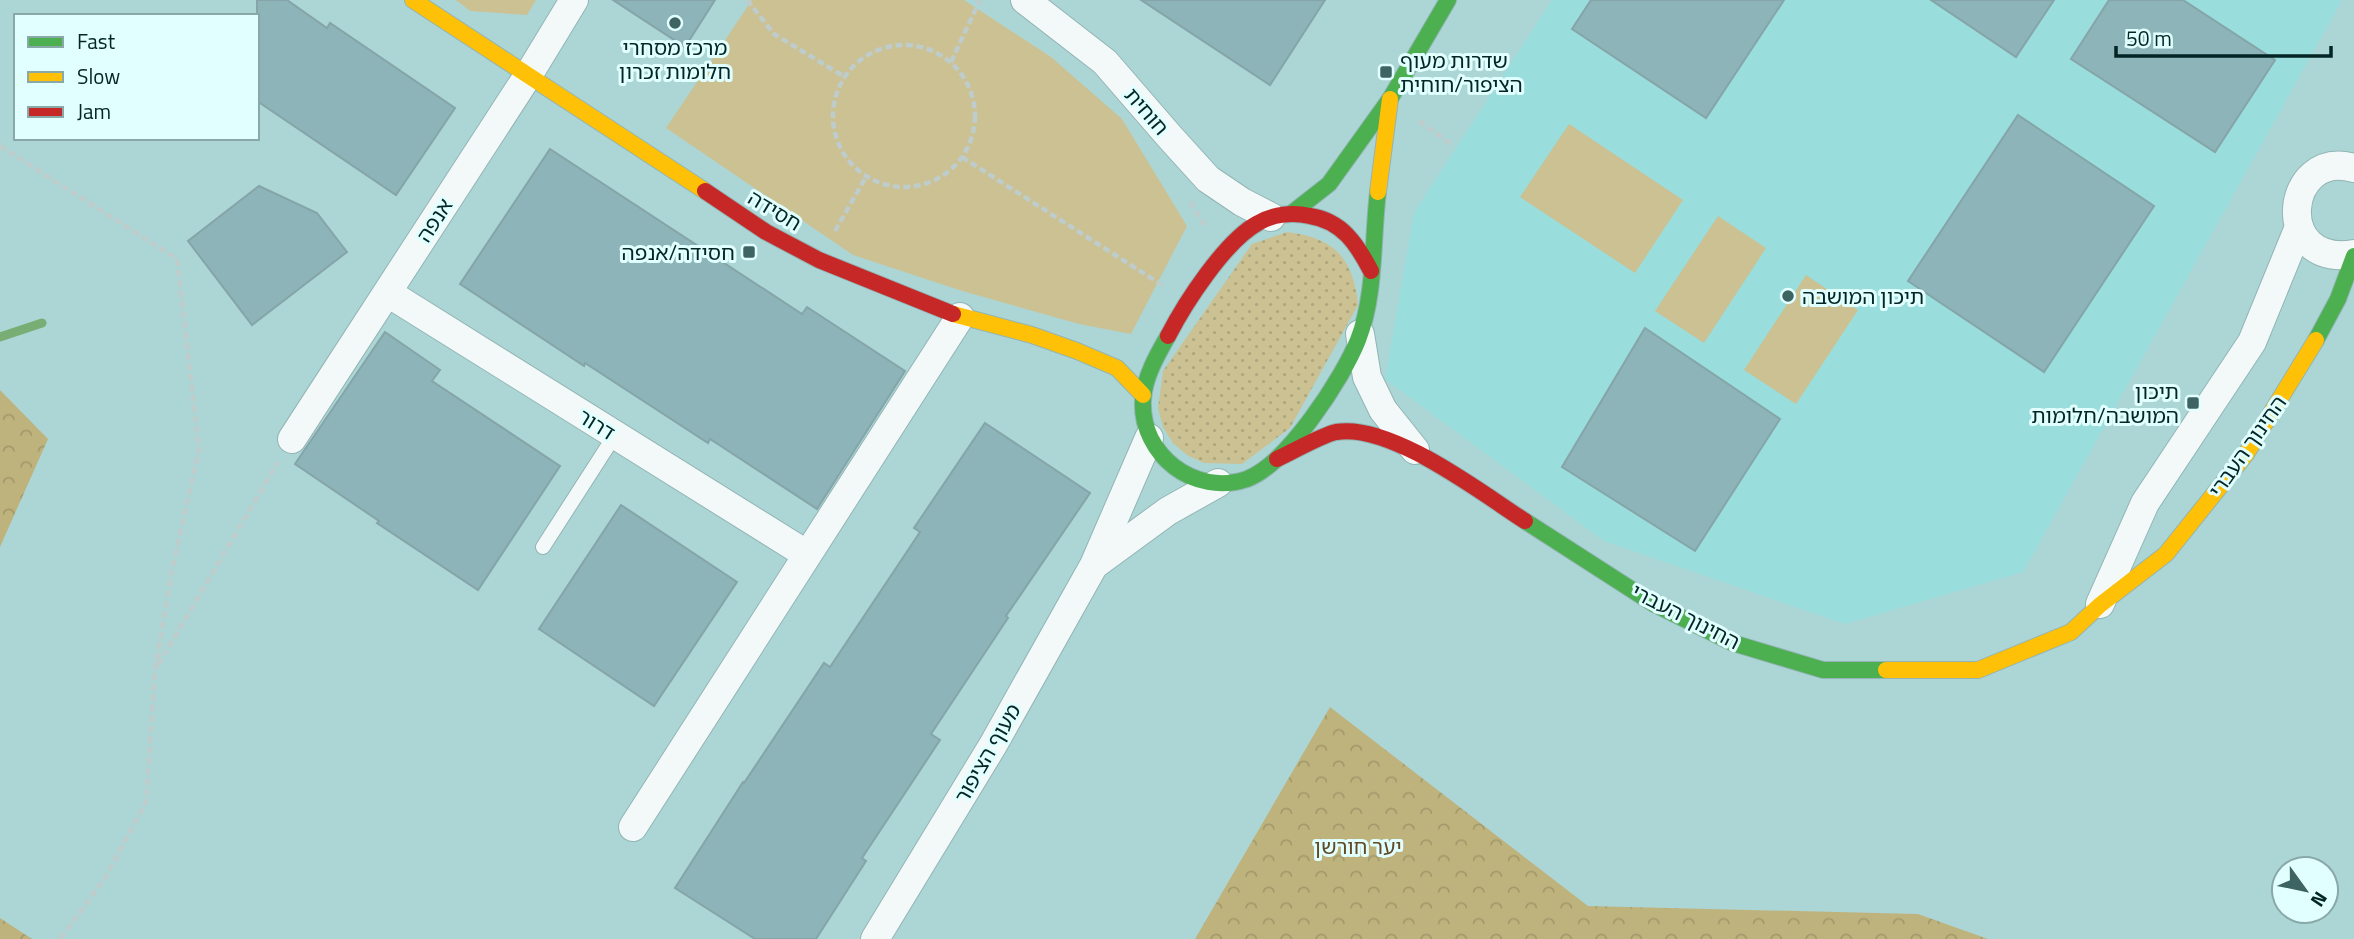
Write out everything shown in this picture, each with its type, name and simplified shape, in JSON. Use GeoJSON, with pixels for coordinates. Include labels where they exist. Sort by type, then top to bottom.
{"type":"FeatureCollection","features":[{"type":"Feature","properties":{"kind":"street","name":"חסידה"},"geometry":{"type":"LineString","coordinates":[[413,0],[766,232],[819,260],[960,317],[1032,335],[1117,368],[1143,395]]}},
{"type":"Feature","properties":{"kind":"street","name":"אנפה"},"geometry":{"type":"LineString","coordinates":[[292,439],[529,74],[574,0]]}},
{"type":"Feature","properties":{"kind":"street","name":"חוחית"},"geometry":{"type":"LineString","coordinates":[[1025,0],[1105,62],[1209,179],[1242,202],[1282,215]]}},
{"type":"Feature","properties":{"kind":"street"},"geometry":{"type":"LineString","coordinates":[[1390,99],[1370,294],[1360,334],[1336,380],[1314,414],[1277,459],[1260,473],[1240,481],[1218,483],[1196,480],[1177,470],[1161,456],[1149,438],[1143,416],[1143,395],[1170,330],[1188,302],[1251,227],[1282,215],[1329,184],[1390,99],[1448,0]]}},
{"type":"Feature","properties":{"kind":"street","name":"החינוך העברי"},"geometry":{"type":"LineString","coordinates":[[2099,605],[2145,503],[2252,342],[2298,227],[2295,212],[2305,183],[2316,173],[2331,167],[2354,168]]}},
{"type":"Feature","properties":{"kind":"street"},"geometry":{"type":"LineString","coordinates":[[1282,215],[1318,217],[1341,228],[1359,247],[1371,271]]}},
{"type":"Feature","properties":{"kind":"street"},"geometry":{"type":"LineString","coordinates":[[2298,227],[2315,249],[2328,254],[2354,255]]}},
{"type":"Feature","properties":{"kind":"street","name":"החינוך העברי"},"geometry":{"type":"LineString","coordinates":[[1277,459],[1336,432],[1369,434],[1415,450],[1654,604],[1732,643],[1824,670],[1978,670],[2071,632],[2099,605],[2166,554],[2246,454],[2307,356],[2338,299],[2354,255]]}},
{"type":"Feature","properties":{"kind":"street","name":"דרור"},"geometry":{"type":"LineString","coordinates":[[387,293],[806,554]]}},
{"type":"Feature","properties":{"kind":"street"},"geometry":{"type":"LineString","coordinates":[[633,827],[960,317]]}},
{"type":"Feature","properties":{"kind":"street","name":"החינוך העברי"},"geometry":{"type":"LineString","coordinates":[[1360,334],[1367,377],[1383,410],[1415,450]]}},
{"type":"Feature","properties":{"kind":"street","name":"מעוף הציפור"},"geometry":{"type":"LineString","coordinates":[[876,939],[993,746],[1094,565],[1149,438]]}},
{"type":"Feature","properties":{"kind":"street","name":"מעוף הציפור"},"geometry":{"type":"LineString","coordinates":[[1094,565],[1168,511],[1218,483]]}},
{"type":"Feature","properties":{"kind":"lane"},"geometry":{"type":"LineString","coordinates":[[543,547],[615,435]]}},
{"type":"Feature","properties":{"kind":"path"},"geometry":{"type":"LineString","coordinates":[[747,0],[774,34],[845,77]]}},
{"type":"Feature","properties":{"kind":"path"},"geometry":{"type":"LineString","coordinates":[[951,62],[980,0]]}},
{"type":"Feature","properties":{"kind":"path"},"geometry":{"type":"LineString","coordinates":[[907,45],[930,50],[951,62],[964,78],[973,97],[975,118],[971,138],[962,157],[947,173],[928,184],[907,187],[885,185],[866,177],[849,162],[837,142],[833,120],[835,97],[845,77],[862,59],[883,48],[907,45]]}},
{"type":"Feature","properties":{"kind":"path"},"geometry":{"type":"LineString","coordinates":[[0,146],[177,259],[199,450],[172,570],[155,669],[146,802],[105,878],[60,939]]}},
{"type":"Feature","properties":{"kind":"path"},"geometry":{"type":"LineString","coordinates":[[962,157],[1188,302]]}},
{"type":"Feature","properties":{"kind":"path"},"geometry":{"type":"LineString","coordinates":[[819,260],[866,177]]}},
{"type":"Feature","properties":{"kind":"path"},"geometry":{"type":"LineString","coordinates":[[155,669],[292,439]]}},
{"type":"Feature","properties":{"kind":"shaded area"},"geometry":{"type":"Polygon","coordinates":[[[456,0],[536,0],[527,15],[470,11],[456,0]]]}},
{"type":"Feature","properties":{"kind":"shaded area"},"geometry":{"type":"Polygon","coordinates":[[[752,0],[964,0],[1051,57],[1122,119],[1187,226],[1131,334],[1079,324],[959,290],[853,255],[666,128],[752,0]]]}},
{"type":"Feature","properties":{"kind":"shaded area","name":"תיכון המושבה"},"geometry":{"type":"Polygon","coordinates":[[[1552,0],[2342,0],[2023,572],[1845,624],[1604,541],[1385,379],[1414,213],[1552,0]]]}},
{"type":"Feature","properties":{"kind":"shaded area"},"geometry":{"type":"Polygon","coordinates":[[[1569,124],[1683,200],[1635,273],[1520,197],[1569,124]]]}},
{"type":"Feature","properties":{"kind":"shaded area"},"geometry":{"type":"Polygon","coordinates":[[[1718,216],[1766,248],[1704,343],[1655,311],[1718,216]]]}},
{"type":"Feature","properties":{"kind":"shaded area"},"geometry":{"type":"Polygon","coordinates":[[[1287,232],[1318,239],[1339,253],[1352,275],[1358,305],[1290,428],[1242,464],[1204,463],[1187,455],[1173,443],[1163,427],[1158,408],[1163,371],[1252,244],[1287,232]]]}},
{"type":"Feature","properties":{"kind":"shaded area"},"geometry":{"type":"Polygon","coordinates":[[[1806,275],[1858,310],[1796,404],[1744,370],[1806,275]]]}},
{"type":"Feature","properties":{"kind":"green space"},"geometry":{"type":"Polygon","coordinates":[[[0,390],[48,439],[0,547],[0,390]]]}},
{"type":"Feature","properties":{"kind":"green space","name":"יער חורשן"},"geometry":{"type":"Polygon","coordinates":[[[1330,707],[1588,906],[1918,914],[1988,939],[1195,939],[1330,707]]]}},
{"type":"Feature","properties":{"kind":"green space"},"geometry":{"type":"Polygon","coordinates":[[[0,918],[32,939],[0,939],[0,918]]]}},
{"type":"Feature","properties":{"kind":"building"},"geometry":{"type":"Polygon","coordinates":[[[257,0],[287,0],[327,28],[330,23],[455,108],[396,195],[259,102],[257,0]]]}},
{"type":"Feature","properties":{"kind":"building","name":"מרכז מסחרי חלומות זכרון"},"geometry":{"type":"Polygon","coordinates":[[[613,0],[715,0],[685,47],[613,0]]]}},
{"type":"Feature","properties":{"kind":"building"},"geometry":{"type":"Polygon","coordinates":[[[1141,0],[1325,0],[1270,85],[1141,0]]]}},
{"type":"Feature","properties":{"kind":"building"},"geometry":{"type":"Polygon","coordinates":[[[1591,0],[1784,0],[1706,118],[1572,29],[1591,0]]]}},
{"type":"Feature","properties":{"kind":"building"},"geometry":{"type":"Polygon","coordinates":[[[1931,0],[2054,0],[2016,57],[1931,0]]]}},
{"type":"Feature","properties":{"kind":"building"},"geometry":{"type":"Polygon","coordinates":[[[2109,0],[2183,0],[2275,60],[2215,152],[2071,59],[2109,0]]]}},
{"type":"Feature","properties":{"kind":"building"},"geometry":{"type":"Polygon","coordinates":[[[2018,115],[2154,206],[2044,372],[1908,281],[2018,115]]]}},
{"type":"Feature","properties":{"kind":"building"},"geometry":{"type":"Polygon","coordinates":[[[550,149],[802,314],[807,307],[905,371],[817,509],[710,439],[708,443],[585,363],[584,366],[460,284],[550,149]]]}},
{"type":"Feature","properties":{"kind":"building"},"geometry":{"type":"Polygon","coordinates":[[[259,186],[317,213],[347,252],[252,325],[188,241],[259,186]]]}},
{"type":"Feature","properties":{"kind":"building"},"geometry":{"type":"Polygon","coordinates":[[[1645,328],[1780,419],[1695,551],[1562,467],[1645,328]]]}},
{"type":"Feature","properties":{"kind":"building"},"geometry":{"type":"Polygon","coordinates":[[[385,332],[440,370],[432,381],[560,466],[478,590],[295,464],[385,332]]]}},
{"type":"Feature","properties":{"kind":"building"},"geometry":{"type":"Polygon","coordinates":[[[985,423],[1090,493],[1006,616],[1008,618],[931,734],[940,740],[862,858],[866,861],[816,939],[755,939],[675,888],[824,663],[830,667],[920,532],[914,528],[985,423]]]}},
{"type":"Feature","properties":{"kind":"building"},"geometry":{"type":"Polygon","coordinates":[[[621,505],[737,582],[654,706],[539,629],[621,505]]]}},
{"type":"Feature","properties":{"kind":"waterway"},"geometry":{"type":"LineString","coordinates":[[0,337],[42,323]]}},
{"type":"Feature","properties":{"kind":"traffic: fast"},"geometry":{"type":"LineString","coordinates":[[1292,213],[1329,184],[1390,99],[1448,0]]}},
{"type":"Feature","properties":{"kind":"traffic: fast"},"geometry":{"type":"LineString","coordinates":[[1168,336],[1148,375],[1143,400],[1144,420],[1161,454],[1174,467],[1208,482],[1227,483],[1247,479],[1263,470],[1312,418],[1340,376],[1358,340],[1371,286],[1378,192]]}},
{"type":"Feature","properties":{"kind":"traffic: fast"},"geometry":{"type":"LineString","coordinates":[[2316,340],[2338,299],[2354,256]]}},
{"type":"Feature","properties":{"kind":"traffic: fast"},"geometry":{"type":"LineString","coordinates":[[1525,521],[1654,604],[1733,643],[1823,670],[1886,670]]}},
{"type":"Feature","properties":{"kind":"traffic: slow"},"geometry":{"type":"LineString","coordinates":[[413,0],[705,191]]}},
{"type":"Feature","properties":{"kind":"traffic: slow"},"geometry":{"type":"LineString","coordinates":[[1378,192],[1390,99]]}},
{"type":"Feature","properties":{"kind":"traffic: slow"},"geometry":{"type":"LineString","coordinates":[[953,314],[1032,335],[1117,368],[1143,395]]}},
{"type":"Feature","properties":{"kind":"traffic: slow"},"geometry":{"type":"LineString","coordinates":[[1886,670],[1978,670],[2071,632],[2100,605],[2166,554],[2246,454],[2316,340]]}},
{"type":"Feature","properties":{"kind":"traffic: jam"},"geometry":{"type":"LineString","coordinates":[[705,191],[766,232],[819,260],[953,314]]}},
{"type":"Feature","properties":{"kind":"traffic: jam"},"geometry":{"type":"LineString","coordinates":[[1168,336],[1195,290],[1232,244],[1258,223],[1270,218],[1297,214],[1331,223],[1340,228],[1354,243],[1371,271]]}},
{"type":"Feature","properties":{"kind":"traffic: jam"},"geometry":{"type":"LineString","coordinates":[[1277,459],[1336,432],[1358,432],[1382,438],[1434,462],[1525,521]]}},
{"type":"Feature","properties":{"kind":"place","name":"מרכז מסחרי חלומות זכרון"},"geometry":{"type":"Point","coordinates":[675,23]}},
{"type":"Feature","properties":{"kind":"place","name":"שדרות מעוף הציפור/חוחית"},"geometry":{"type":"Point","coordinates":[1386,72]}},
{"type":"Feature","properties":{"kind":"place","name":"חסידה/אנפה"},"geometry":{"type":"Point","coordinates":[749,252]}},
{"type":"Feature","properties":{"kind":"place","name":"תיכון המושבה"},"geometry":{"type":"Point","coordinates":[1788,296]}},
{"type":"Feature","properties":{"kind":"place","name":"תיכון המושבה/חלומות"},"geometry":{"type":"Point","coordinates":[2193,403]}}]}
